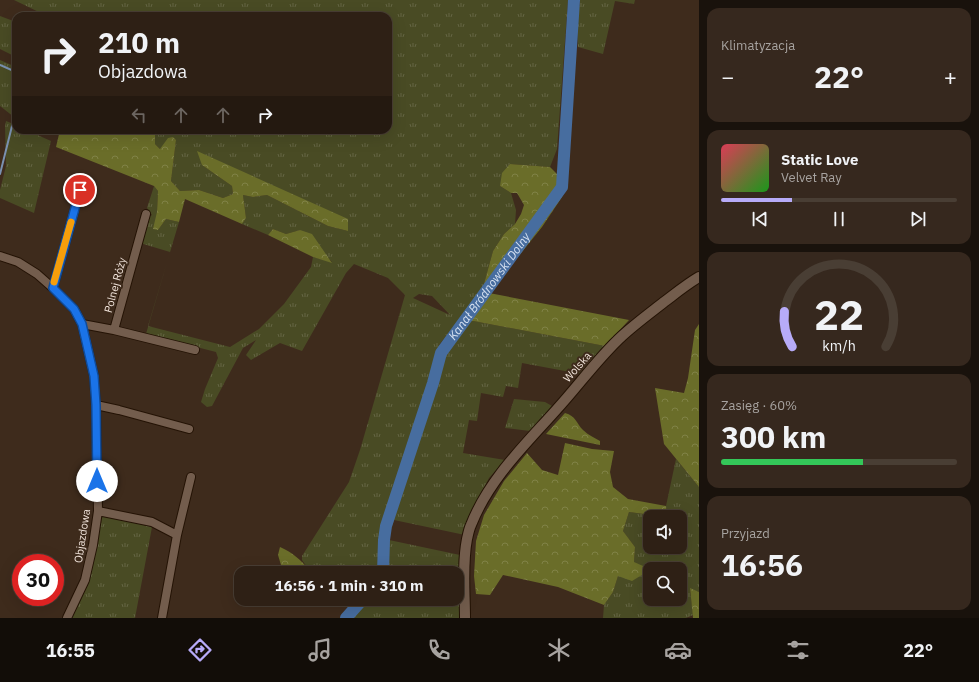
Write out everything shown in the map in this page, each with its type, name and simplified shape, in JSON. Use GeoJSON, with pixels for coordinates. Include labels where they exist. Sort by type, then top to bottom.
{"type":"FeatureCollection","features":[{"type":"Feature","properties":{"kind":"street"},"geometry":{"type":"LineString","coordinates":[[53,288],[80,190]]}},
{"type":"Feature","properties":{"kind":"street","name":"Polnej Róży"},"geometry":{"type":"LineString","coordinates":[[82,324],[114,330],[146,214]]}},
{"type":"Feature","properties":{"kind":"street","name":"Objazdowa"},"geometry":{"type":"LineString","coordinates":[[0,256],[18,262],[37,274],[74,309],[82,324],[94,376],[98,511],[93,545],[85,580],[67,618]]}},
{"type":"Feature","properties":{"kind":"street","name":"Wolska"},"geometry":{"type":"LineString","coordinates":[[466,618],[464,578],[465,552],[470,526],[489,489],[513,457],[559,407],[605,353],[638,322],[699,277]]}},
{"type":"Feature","properties":{"kind":"street"},"geometry":{"type":"LineString","coordinates":[[114,330],[195,350]]}},
{"type":"Feature","properties":{"kind":"street"},"geometry":{"type":"LineString","coordinates":[[96,405],[189,428]]}},
{"type":"Feature","properties":{"kind":"street"},"geometry":{"type":"LineString","coordinates":[[162,618],[177,535],[192,477]]}},
{"type":"Feature","properties":{"kind":"street"},"geometry":{"type":"LineString","coordinates":[[98,511],[152,522],[177,535]]}},
{"type":"Feature","properties":{"kind":"green space"},"geometry":{"type":"Polygon","coordinates":[[[14,0],[568,0],[557,149],[550,167],[510,164],[500,186],[511,193],[516,210],[515,224],[504,234],[493,251],[482,291],[439,345],[448,349],[468,320],[605,346],[581,374],[522,363],[518,388],[506,386],[503,397],[481,393],[477,421],[469,420],[463,453],[505,460],[489,478],[471,512],[465,535],[394,520],[389,535],[389,540],[460,555],[460,566],[306,566],[302,560],[302,556],[349,482],[360,450],[405,295],[388,278],[354,264],[346,273],[302,351],[280,343],[251,360],[246,355],[256,340],[243,348],[212,406],[207,407],[201,402],[218,358],[216,352],[146,334],[148,326],[230,347],[259,329],[284,304],[311,267],[313,257],[332,262],[300,230],[286,234],[273,229],[268,235],[242,224],[246,218],[243,195],[253,197],[267,195],[328,226],[348,231],[202,165],[232,186],[233,194],[223,198],[199,190],[180,191],[171,181],[176,140],[160,149],[155,144],[155,134],[392,134],[392,12],[39,12],[14,0]],[[419,294],[413,298],[450,315],[432,296],[419,294]]]}},
{"type":"Feature","properties":{"kind":"green space"},"geometry":{"type":"Polygon","coordinates":[[[580,0],[635,0],[634,4],[615,1],[603,54],[578,47],[577,25],[580,0]]]}},
{"type":"Feature","properties":{"kind":"green space"},"geometry":{"type":"Polygon","coordinates":[[[0,16],[12,20],[12,55],[0,49],[0,16]]]}},
{"type":"Feature","properties":{"kind":"green space"},"geometry":{"type":"Polygon","coordinates":[[[0,60],[12,65],[12,115],[0,106],[0,60]]]}},
{"type":"Feature","properties":{"kind":"green space"},"geometry":{"type":"Polygon","coordinates":[[[6,121],[12,123],[12,134],[35,134],[51,141],[34,213],[0,198],[0,190],[6,166],[6,121]]]}},
{"type":"Feature","properties":{"kind":"green space"},"geometry":{"type":"Polygon","coordinates":[[[59,134],[155,134],[155,144],[160,149],[168,138],[173,137],[176,140],[171,181],[180,191],[199,190],[223,198],[233,194],[232,186],[202,165],[197,151],[348,219],[348,231],[328,226],[267,195],[253,197],[243,195],[246,218],[242,224],[185,199],[179,222],[166,219],[158,230],[153,229],[157,212],[158,191],[154,186],[56,147],[59,134]]]}},
{"type":"Feature","properties":{"kind":"green space"},"geometry":{"type":"Polygon","coordinates":[[[510,164],[550,167],[558,175],[567,179],[562,197],[542,227],[489,293],[482,291],[493,251],[504,234],[515,224],[524,205],[517,193],[511,193],[500,186],[502,173],[510,164]]]}},
{"type":"Feature","properties":{"kind":"green space"},"geometry":{"type":"Polygon","coordinates":[[[154,186],[158,191],[158,230],[166,219],[179,222],[167,263],[170,252],[140,243],[147,218],[152,215],[147,208],[154,186]]]}},
{"type":"Feature","properties":{"kind":"green space"},"geometry":{"type":"Polygon","coordinates":[[[273,229],[286,234],[300,230],[312,234],[332,263],[313,257],[268,235],[273,229]]]}},
{"type":"Feature","properties":{"kind":"green space"},"geometry":{"type":"Polygon","coordinates":[[[489,293],[629,320],[605,346],[468,320],[489,293]]]}},
{"type":"Feature","properties":{"kind":"green space"},"geometry":{"type":"Polygon","coordinates":[[[699,324],[699,487],[664,444],[655,388],[684,393],[688,378],[695,330],[699,324]]]}},
{"type":"Feature","properties":{"kind":"green space"},"geometry":{"type":"Polygon","coordinates":[[[514,399],[545,402],[552,406],[530,431],[505,428],[514,399]]]}},
{"type":"Feature","properties":{"kind":"green space"},"geometry":{"type":"Polygon","coordinates":[[[565,413],[574,418],[585,432],[600,441],[600,445],[546,434],[565,413]]]}},
{"type":"Feature","properties":{"kind":"green space"},"geometry":{"type":"Polygon","coordinates":[[[565,443],[592,449],[614,451],[610,472],[613,487],[628,499],[666,506],[666,510],[643,510],[643,514],[629,512],[623,531],[635,547],[634,562],[643,566],[643,574],[632,581],[618,576],[613,592],[604,605],[558,587],[503,575],[490,595],[476,594],[474,576],[476,541],[484,515],[504,481],[527,453],[542,470],[558,475],[565,443]]]}},
{"type":"Feature","properties":{"kind":"green space"},"geometry":{"type":"Polygon","coordinates":[[[676,459],[699,487],[699,592],[690,589],[693,615],[686,618],[603,618],[604,605],[613,592],[618,576],[634,562],[635,547],[623,531],[629,512],[643,514],[643,554],[687,554],[687,510],[666,510],[676,459]]]}},
{"type":"Feature","properties":{"kind":"green space"},"geometry":{"type":"Polygon","coordinates":[[[101,515],[152,527],[135,618],[69,618],[83,591],[101,515]]]}},
{"type":"Feature","properties":{"kind":"green space"},"geometry":{"type":"Polygon","coordinates":[[[280,547],[296,557],[305,566],[279,566],[281,565],[278,555],[280,547]]]}},
{"type":"Feature","properties":{"kind":"green space"},"geometry":{"type":"Polygon","coordinates":[[[690,588],[699,592],[699,618],[693,618],[690,588]]]}},
{"type":"Feature","properties":{"kind":"green space"},"geometry":{"type":"Polygon","coordinates":[[[351,606],[364,606],[353,618],[340,618],[351,606]]]}},
{"type":"Feature","properties":{"kind":"green space"},"geometry":{"type":"Polygon","coordinates":[[[364,606],[460,606],[461,618],[353,618],[364,606]]]}},
{"type":"Feature","properties":{"kind":"waterway","name":"Kanał Bródnowski Dolny"},"geometry":{"type":"LineString","coordinates":[[383,566],[386,526],[433,383],[441,353],[562,187],[574,0]]}},
{"type":"Feature","properties":{"kind":"waterway"},"geometry":{"type":"LineString","coordinates":[[0,65],[12,70]]}},
{"type":"Feature","properties":{"kind":"waterway"},"geometry":{"type":"LineString","coordinates":[[0,174],[12,126]]}},
{"type":"Feature","properties":{"kind":"waterway","name":"Kanał Bródnowski Dolny"},"geometry":{"type":"LineString","coordinates":[[346,618],[357,606]]}},
{"type":"Feature","properties":{"kind":"slow traffic"},"geometry":{"type":"LineString","coordinates":[[54,282],[71,222]]}},
{"type":"Feature","properties":{"kind":"route"},"geometry":{"type":"LineString","coordinates":[[80,190],[53,288],[74,309],[82,324],[94,376],[97,481]]}}]}
